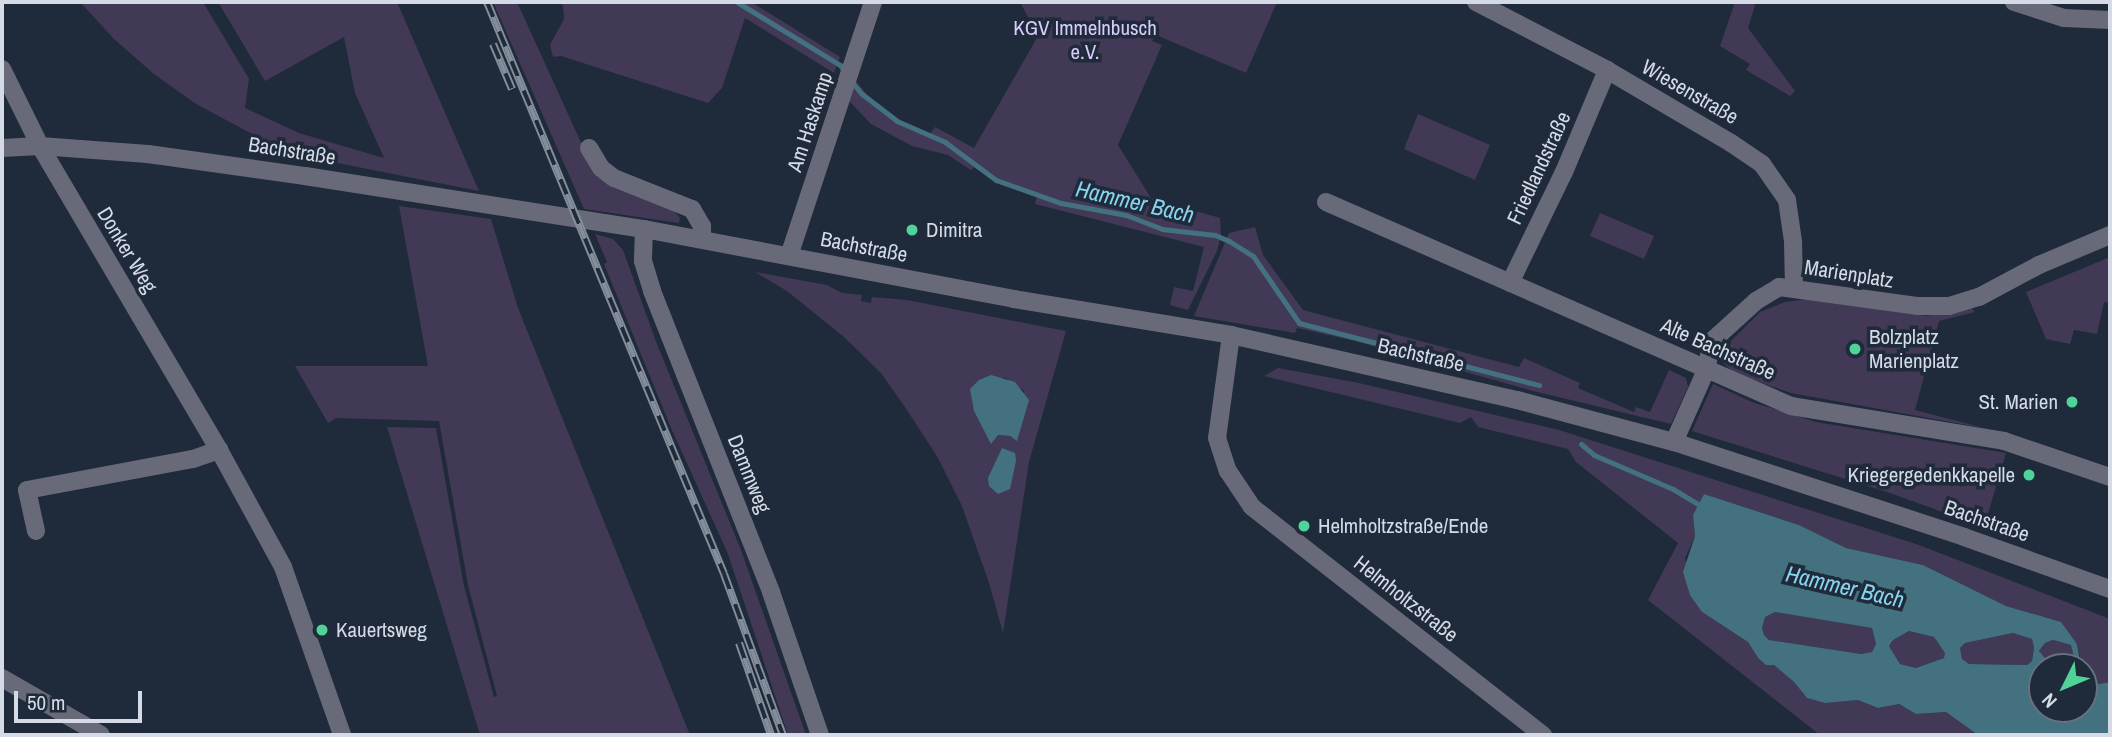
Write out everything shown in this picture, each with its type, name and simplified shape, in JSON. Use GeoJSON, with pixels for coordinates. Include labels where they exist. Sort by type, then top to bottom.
{"type":"FeatureCollection","features":[{"type":"Feature","properties":{"kind":"street","name":"Am Haskamp"},"geometry":{"type":"LineString","coordinates":[[789,256],[873,2]]}},
{"type":"Feature","properties":{"kind":"street","name":"Wiesenstraße"},"geometry":{"type":"LineString","coordinates":[[1476,2],[1608,70],[1762,164],[1787,200],[1793,242],[1794,288]]}},
{"type":"Feature","properties":{"kind":"street"},"geometry":{"type":"LineString","coordinates":[[2014,2],[2064,18],[2110,20]]}},
{"type":"Feature","properties":{"kind":"street","name":"Donker Weg"},"geometry":{"type":"LineString","coordinates":[[2,69],[40,146],[219,450],[283,567],[340,735]]}},
{"type":"Feature","properties":{"kind":"street","name":"Friedlandstraße"},"geometry":{"type":"LineString","coordinates":[[1510,283],[1564,172],[1608,70]]}},
{"type":"Feature","properties":{"kind":"street","name":"Bachstraße"},"geometry":{"type":"LineString","coordinates":[[2,148],[40,146],[148,154],[241,166],[644,229],[1014,299],[1231,335],[1517,400],[1675,442],[2001,549],[2110,589]]}},
{"type":"Feature","properties":{"kind":"street"},"geometry":{"type":"LineString","coordinates":[[589,148],[601,168],[614,178],[692,209],[702,226],[702,239]]}},
{"type":"Feature","properties":{"kind":"street","name":"Alte Bachstraße"},"geometry":{"type":"LineString","coordinates":[[1326,202],[1791,406],[2004,441],[2110,477]]}},
{"type":"Feature","properties":{"kind":"street","name":"Dammweg"},"geometry":{"type":"LineString","coordinates":[[644,229],[643,261],[649,283],[772,592],[820,735]]}},
{"type":"Feature","properties":{"kind":"street","name":"Marienplatz"},"geometry":{"type":"LineString","coordinates":[[1675,442],[1706,370],[1712,341],[1733,319],[1779,287],[1917,306],[1949,306],[1979,297],[2039,265],[2110,235]]}},
{"type":"Feature","properties":{"kind":"street","name":"Helmholtzstraße"},"geometry":{"type":"LineString","coordinates":[[1231,335],[1217,438],[1228,471],[1252,508],[1543,735]]}},
{"type":"Feature","properties":{"kind":"street"},"geometry":{"type":"LineString","coordinates":[[36,531],[27,490],[193,459],[219,450]]}},
{"type":"Feature","properties":{"kind":"street"},"geometry":{"type":"LineString","coordinates":[[2,678],[101,735]]}},
{"type":"Feature","properties":{"kind":"green space"},"geometry":{"type":"Polygon","coordinates":[[[80,2],[203,2],[249,79],[245,108],[299,133],[384,158],[355,93],[344,37],[265,81],[218,2],[397,2],[479,191],[255,149],[256,136],[196,104],[154,74],[114,39],[80,2]]]}},
{"type":"Feature","properties":{"kind":"green space"},"geometry":{"type":"Polygon","coordinates":[[[493,2],[517,2],[594,171],[672,209],[680,218],[679,223],[584,209],[493,2]]]}},
{"type":"Feature","properties":{"kind":"green space"},"geometry":{"type":"Polygon","coordinates":[[[559,2],[751,2],[840,57],[834,73],[745,18],[722,88],[708,103],[561,56],[553,57],[550,45],[564,19],[563,6],[559,2]]]}},
{"type":"Feature","properties":{"kind":"green space","name":"KGV Immelnbusch e.V."},"geometry":{"type":"Polygon","coordinates":[[[1020,2],[1277,2],[1246,73],[1156,35],[1152,41],[1162,45],[1118,145],[1151,198],[1220,218],[1221,234],[1217,251],[1188,310],[1170,305],[1174,287],[1193,291],[1204,247],[1035,204],[1037,196],[999,184],[974,167],[971,170],[948,155],[912,146],[871,124],[849,101],[856,81],[874,104],[894,118],[929,135],[935,127],[974,148],[1038,36],[1020,2]]]}},
{"type":"Feature","properties":{"kind":"green space"},"geometry":{"type":"Polygon","coordinates":[[[1735,2],[1756,2],[1748,28],[1795,91],[1790,96],[1746,70],[1750,64],[1720,46],[1735,2]]]}},
{"type":"Feature","properties":{"kind":"green space"},"geometry":{"type":"Polygon","coordinates":[[[1418,114],[1490,145],[1475,180],[1404,149],[1418,114]]]}},
{"type":"Feature","properties":{"kind":"green space"},"geometry":{"type":"Polygon","coordinates":[[[399,206],[491,219],[518,308],[690,735],[480,735],[387,427],[436,428],[464,586],[494,697],[497,696],[468,585],[439,421],[336,418],[328,423],[295,366],[428,366],[399,206]]]}},
{"type":"Feature","properties":{"kind":"green space"},"geometry":{"type":"Polygon","coordinates":[[[1600,213],[1654,236],[1644,259],[1590,236],[1600,213]]]}},
{"type":"Feature","properties":{"kind":"green space"},"geometry":{"type":"Polygon","coordinates":[[[1255,227],[1263,255],[1303,310],[1519,367],[1524,358],[1580,383],[1578,388],[1634,412],[1636,407],[1650,412],[1669,370],[1686,378],[1688,387],[1671,424],[1533,391],[1355,341],[1297,328],[1295,333],[1194,316],[1229,233],[1255,227]]]}},
{"type":"Feature","properties":{"kind":"green space"},"geometry":{"type":"Polygon","coordinates":[[[595,234],[613,239],[623,250],[657,344],[741,550],[806,735],[788,735],[728,554],[671,428],[604,264],[607,262],[595,234]]]}},
{"type":"Feature","properties":{"kind":"green space"},"geometry":{"type":"Polygon","coordinates":[[[2110,257],[2110,303],[2104,302],[2097,334],[2074,330],[2070,344],[2046,339],[2026,292],[2110,257]]]}},
{"type":"Feature","properties":{"kind":"green space"},"geometry":{"type":"Polygon","coordinates":[[[755,272],[827,285],[842,293],[862,295],[861,301],[871,303],[872,297],[907,300],[1066,331],[1029,462],[1003,633],[962,506],[938,458],[881,373],[844,337],[787,291],[755,272]],[[1004,377],[991,443],[998,435],[1017,440],[1024,391],[1004,377]]]}},
{"type":"Feature","properties":{"kind":"green space"},"geometry":{"type":"Polygon","coordinates":[[[1818,298],[1926,316],[1949,312],[1968,304],[1975,312],[1939,321],[1915,410],[1984,428],[1791,393],[1734,373],[1722,362],[1724,348],[1760,312],[1785,302],[1818,298]]]}},
{"type":"Feature","properties":{"kind":"green space"},"geometry":{"type":"Polygon","coordinates":[[[1278,368],[1359,383],[1559,430],[1919,545],[2110,619],[2110,682],[2098,683],[2098,653],[2079,653],[2077,644],[2060,622],[2006,606],[1923,565],[1846,548],[1799,525],[1704,494],[1693,515],[1695,536],[1685,558],[1702,612],[1748,642],[1758,658],[1766,665],[1774,665],[1794,682],[1807,698],[1825,703],[1858,700],[1878,708],[1899,704],[1916,714],[1946,712],[1978,735],[1820,735],[1648,600],[1678,543],[1576,462],[1568,449],[1478,427],[1471,417],[1460,423],[1264,376],[1278,368]]]}},
{"type":"Feature","properties":{"kind":"green space"},"geometry":{"type":"Polygon","coordinates":[[[1713,384],[1752,402],[1816,422],[2006,453],[1984,527],[1890,493],[1692,431],[1713,384]]]}},
{"type":"Feature","properties":{"kind":"green space"},"geometry":{"type":"Polygon","coordinates":[[[1775,612],[1872,628],[1876,644],[1872,652],[1861,654],[1769,640],[1762,628],[1765,617],[1775,612]]]}},
{"type":"Feature","properties":{"kind":"green space"},"geometry":{"type":"Polygon","coordinates":[[[1909,631],[1934,637],[1946,654],[1944,658],[1916,668],[1900,664],[1889,646],[1893,640],[1909,631]]]}},
{"type":"Feature","properties":{"kind":"green space"},"geometry":{"type":"Polygon","coordinates":[[[2013,633],[2032,639],[2034,648],[2033,653],[2028,653],[2027,665],[1969,664],[1962,659],[1960,648],[1965,643],[2013,633]]]}},
{"type":"Feature","properties":{"kind":"green space"},"geometry":{"type":"Polygon","coordinates":[[[2053,640],[2071,645],[2075,653],[2040,653],[2045,643],[2053,640]]]}},
{"type":"Feature","properties":{"kind":"water"},"geometry":{"type":"Polygon","coordinates":[[[991,375],[1015,382],[1029,400],[1017,441],[1010,436],[998,435],[991,444],[974,411],[970,389],[979,380],[991,375]]]}},
{"type":"Feature","properties":{"kind":"water"},"geometry":{"type":"Polygon","coordinates":[[[1002,448],[1015,453],[1016,461],[1010,489],[998,494],[989,486],[988,478],[1002,448]]]}},
{"type":"Feature","properties":{"kind":"water"},"geometry":{"type":"Polygon","coordinates":[[[1704,494],[1799,525],[1846,548],[1923,565],[2006,606],[2061,622],[2077,644],[2079,653],[2073,653],[2071,645],[2053,640],[2045,643],[2039,651],[2041,653],[2033,653],[2032,639],[2013,633],[1965,643],[1960,648],[1962,659],[1969,664],[2028,664],[2028,723],[2098,723],[2098,683],[2110,682],[2110,735],[1978,735],[1946,712],[1916,714],[1899,704],[1878,708],[1858,700],[1825,703],[1807,698],[1794,682],[1774,665],[1766,665],[1758,658],[1748,642],[1702,612],[1690,595],[1683,572],[1695,536],[1693,515],[1704,494]],[[1775,612],[1765,617],[1762,628],[1769,640],[1861,654],[1872,652],[1876,644],[1872,628],[1775,612]],[[1909,631],[1893,640],[1889,646],[1900,664],[1916,668],[1944,658],[1945,653],[1934,637],[1909,631]]]}},
{"type":"Feature","properties":{"kind":"waterway","name":"Hammer Bach"},"geometry":{"type":"LineString","coordinates":[[737,2],[840,65],[845,73]]}},
{"type":"Feature","properties":{"kind":"waterway","name":"Hammer Bach"},"geometry":{"type":"LineString","coordinates":[[851,81],[862,94],[897,121],[945,142],[996,180],[1061,203],[1126,215],[1162,229],[1215,235],[1229,241],[1253,256],[1299,323],[1539,385]]}},
{"type":"Feature","properties":{"kind":"waterway","name":"Hammer Bach"},"geometry":{"type":"LineString","coordinates":[[1581,444],[1594,455],[1673,489],[1703,507]]}},
{"type":"Feature","properties":{"kind":"railway"},"geometry":{"type":"LineString","coordinates":[[487,2],[724,574],[783,735]]}},
{"type":"Feature","properties":{"kind":"railway"},"geometry":{"type":"LineString","coordinates":[[493,44],[512,89]]}},
{"type":"Feature","properties":{"kind":"railway"},"geometry":{"type":"LineString","coordinates":[[739,643],[771,735]]}},
{"type":"Feature","properties":{"kind":"place","name":"Dimitra"},"geometry":{"type":"Point","coordinates":[912,230]}},
{"type":"Feature","properties":{"kind":"place","name":"Bolzplatz Marienplatz"},"geometry":{"type":"Point","coordinates":[1855,349]}},
{"type":"Feature","properties":{"kind":"place","name":"St. Marien"},"geometry":{"type":"Point","coordinates":[2072,402]}},
{"type":"Feature","properties":{"kind":"place","name":"Kriegergedenkkapelle"},"geometry":{"type":"Point","coordinates":[2029,475]}},
{"type":"Feature","properties":{"kind":"place","name":"Helmholtzstraße/Ende"},"geometry":{"type":"Point","coordinates":[1304,526]}},
{"type":"Feature","properties":{"kind":"place","name":"Kauertsweg"},"geometry":{"type":"Point","coordinates":[322,630]}}]}
